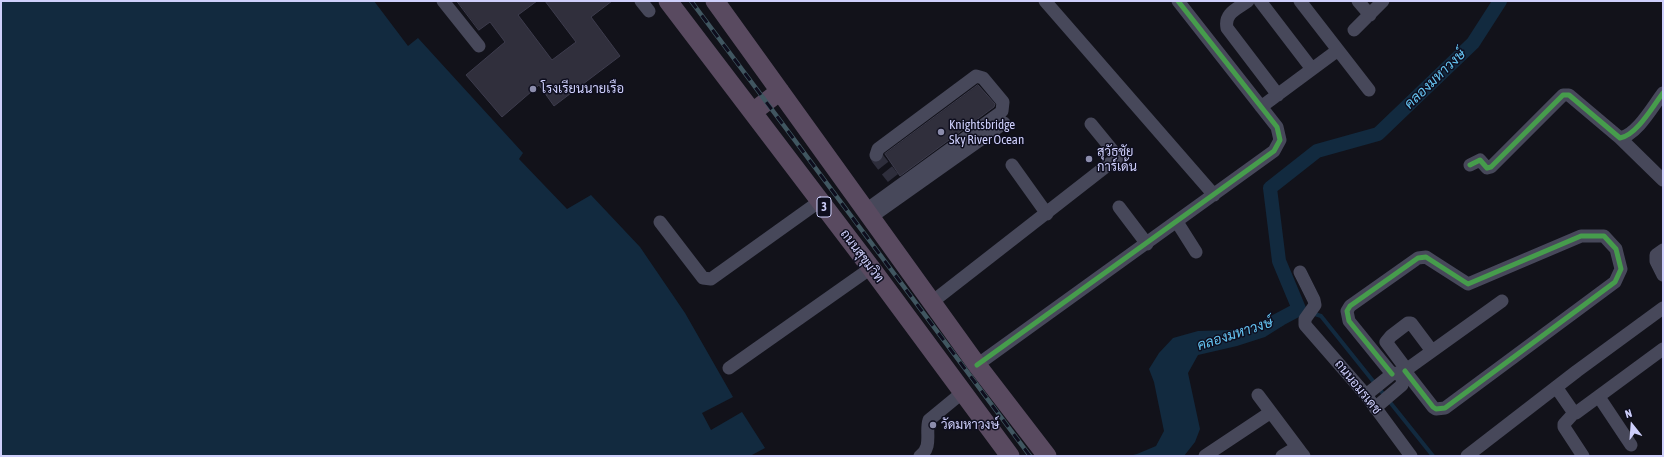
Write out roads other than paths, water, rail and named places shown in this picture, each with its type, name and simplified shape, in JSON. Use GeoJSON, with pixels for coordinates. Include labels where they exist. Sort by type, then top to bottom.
{"type":"FeatureCollection","features":[{"type":"Feature","properties":{"kind":"highway","name":"ถนนสุขุมวิท"},"geometry":{"type":"LineString","coordinates":[[668,1],[871,268],[1010,456]]}},
{"type":"Feature","properties":{"kind":"highway"},"geometry":{"type":"LineString","coordinates":[[715,1],[977,365],[1046,456]]}},
{"type":"Feature","properties":{"kind":"highway"},"geometry":{"type":"LineString","coordinates":[[753,112],[780,91]]}},
{"type":"Feature","properties":{"kind":"street"},"geometry":{"type":"LineString","coordinates":[[443,1],[479,46]]}},
{"type":"Feature","properties":{"kind":"street"},"geometry":{"type":"LineString","coordinates":[[1045,1],[1214,195]]}},
{"type":"Feature","properties":{"kind":"street"},"geometry":{"type":"LineString","coordinates":[[977,365],[1147,244],[1274,151],[1280,140],[1277,127],[1178,1]]}},
{"type":"Feature","properties":{"kind":"street"},"geometry":{"type":"LineString","coordinates":[[1248,1],[1228,15],[1225,20],[1227,28],[1278,94]]}},
{"type":"Feature","properties":{"kind":"street"},"geometry":{"type":"LineString","coordinates":[[1260,1],[1312,69]]}},
{"type":"Feature","properties":{"kind":"street"},"geometry":{"type":"LineString","coordinates":[[1300,1],[1369,90]]}},
{"type":"Feature","properties":{"kind":"street"},"geometry":{"type":"LineString","coordinates":[[1358,1],[1370,15]]}},
{"type":"Feature","properties":{"kind":"street"},"geometry":{"type":"LineString","coordinates":[[1354,30],[1383,1]]}},
{"type":"Feature","properties":{"kind":"street"},"geometry":{"type":"LineString","coordinates":[[1261,107],[1338,50]]}},
{"type":"Feature","properties":{"kind":"street"},"geometry":{"type":"LineString","coordinates":[[868,214],[895,182],[1000,113],[1002,111],[1002,102],[983,78],[976,76],[878,149],[876,155]]}},
{"type":"Feature","properties":{"kind":"street"},"geometry":{"type":"LineString","coordinates":[[1620,138],[1626,137],[1635,130],[1663,93]]}},
{"type":"Feature","properties":{"kind":"street"},"geometry":{"type":"LineString","coordinates":[[1470,165],[1480,160],[1487,168],[1491,167],[1560,97],[1569,95],[1620,138],[1663,180]]}},
{"type":"Feature","properties":{"kind":"street"},"geometry":{"type":"LineString","coordinates":[[868,214],[1004,123]]}},
{"type":"Feature","properties":{"kind":"street"},"geometry":{"type":"LineString","coordinates":[[932,302],[1047,214],[1118,157],[1091,124]]}},
{"type":"Feature","properties":{"kind":"street"},"geometry":{"type":"LineString","coordinates":[[1012,165],[1047,214]]}},
{"type":"Feature","properties":{"kind":"street"},"geometry":{"type":"LineString","coordinates":[[660,222],[703,278],[711,279],[820,201]]}},
{"type":"Feature","properties":{"kind":"street"},"geometry":{"type":"LineString","coordinates":[[1119,208],[1147,244]]}},
{"type":"Feature","properties":{"kind":"street"},"geometry":{"type":"LineString","coordinates":[[1177,222],[1196,252]]}},
{"type":"Feature","properties":{"kind":"street"},"geometry":{"type":"LineString","coordinates":[[1382,402],[1402,386],[1402,372],[1349,320],[1347,311],[1350,306],[1418,258],[1429,258],[1468,284],[1581,236],[1604,236],[1616,249],[1621,270],[1615,282],[1445,408],[1436,409],[1433,407],[1402,372],[1386,342],[1391,336],[1408,323],[1412,323],[1432,351]]}},
{"type":"Feature","properties":{"kind":"street"},"geometry":{"type":"LineString","coordinates":[[1663,250],[1656,255],[1656,261],[1663,275]]}},
{"type":"Feature","properties":{"kind":"street"},"geometry":{"type":"LineString","coordinates":[[730,368],[871,268]]}},
{"type":"Feature","properties":{"kind":"street","name":"ถนนอมรเดช"},"geometry":{"type":"LineString","coordinates":[[1300,272],[1314,300],[1314,305],[1305,319],[1305,325],[1373,390],[1382,402],[1412,456]]}},
{"type":"Feature","properties":{"kind":"street"},"geometry":{"type":"LineString","coordinates":[[1373,390],[1402,372],[1502,301]]}},
{"type":"Feature","properties":{"kind":"street"},"geometry":{"type":"LineString","coordinates":[[1468,456],[1556,387],[1663,308]]}},
{"type":"Feature","properties":{"kind":"street"},"geometry":{"type":"LineString","coordinates":[[1583,456],[1564,427],[1564,424],[1574,413],[1599,397],[1663,349]]}},
{"type":"Feature","properties":{"kind":"street"},"geometry":{"type":"LineString","coordinates":[[1556,387],[1574,413]]}},
{"type":"Feature","properties":{"kind":"street"},"geometry":{"type":"LineString","coordinates":[[926,453],[929,420],[963,392]]}},
{"type":"Feature","properties":{"kind":"street"},"geometry":{"type":"LineString","coordinates":[[1258,394],[1302,453]]}},
{"type":"Feature","properties":{"kind":"street"},"geometry":{"type":"LineString","coordinates":[[1599,397],[1631,445]]}},
{"type":"Feature","properties":{"kind":"street"},"geometry":{"type":"LineString","coordinates":[[1205,456],[1271,412]]}},
{"type":"Feature","properties":{"kind":"street"},"geometry":{"type":"LineString","coordinates":[[1282,456],[1292,450],[1302,453]]}},
{"type":"Feature","properties":{"kind":"water"},"geometry":{"type":"Polygon","coordinates":[[[1,1],[374,1],[408,46],[418,38],[523,153],[519,159],[567,209],[591,195],[640,247],[685,313],[733,397],[702,413],[711,430],[742,412],[765,448],[750,456],[1,456],[1,1]]]}},
{"type":"Feature","properties":{"kind":"water"},"geometry":{"type":"Polygon","coordinates":[[[1283,317],[1284,325],[1265,337],[1237,346],[1198,355],[1188,373],[1200,429],[1195,442],[1184,456],[1129,456],[1156,446],[1164,431],[1154,382],[1149,369],[1159,353],[1173,338],[1198,331],[1231,330],[1283,317]]]}},
{"type":"Feature","properties":{"kind":"waterway","name":"คลองมหาวงษ์"},"geometry":{"type":"LineString","coordinates":[[1267,326],[1299,309],[1279,261],[1270,188],[1317,151],[1378,134],[1473,43],[1500,1]]}},
{"type":"Feature","properties":{"kind":"waterway"},"geometry":{"type":"LineString","coordinates":[[1299,309],[1321,316],[1433,456]]}},
{"type":"Feature","properties":{"kind":"tunnel"},"geometry":{"type":"LineString","coordinates":[[876,155],[893,178]]}},
{"type":"Feature","properties":{"kind":"railway"},"geometry":{"type":"LineString","coordinates":[[691,1],[1030,456]]}},
{"type":"Feature","properties":{"kind":"place","name":"โรงเรียนนายเรือ"},"geometry":{"type":"Point","coordinates":[533,89]}},
{"type":"Feature","properties":{"kind":"place","name":"Knightsbridge Sky River Ocean"},"geometry":{"type":"Point","coordinates":[941,132]}},
{"type":"Feature","properties":{"kind":"place","name":"สุวัธชัย การ์เด้น"},"geometry":{"type":"Point","coordinates":[1089,159]}},
{"type":"Feature","properties":{"kind":"place","name":"วัดมหาวงษ์"},"geometry":{"type":"Point","coordinates":[933,425]}}]}
